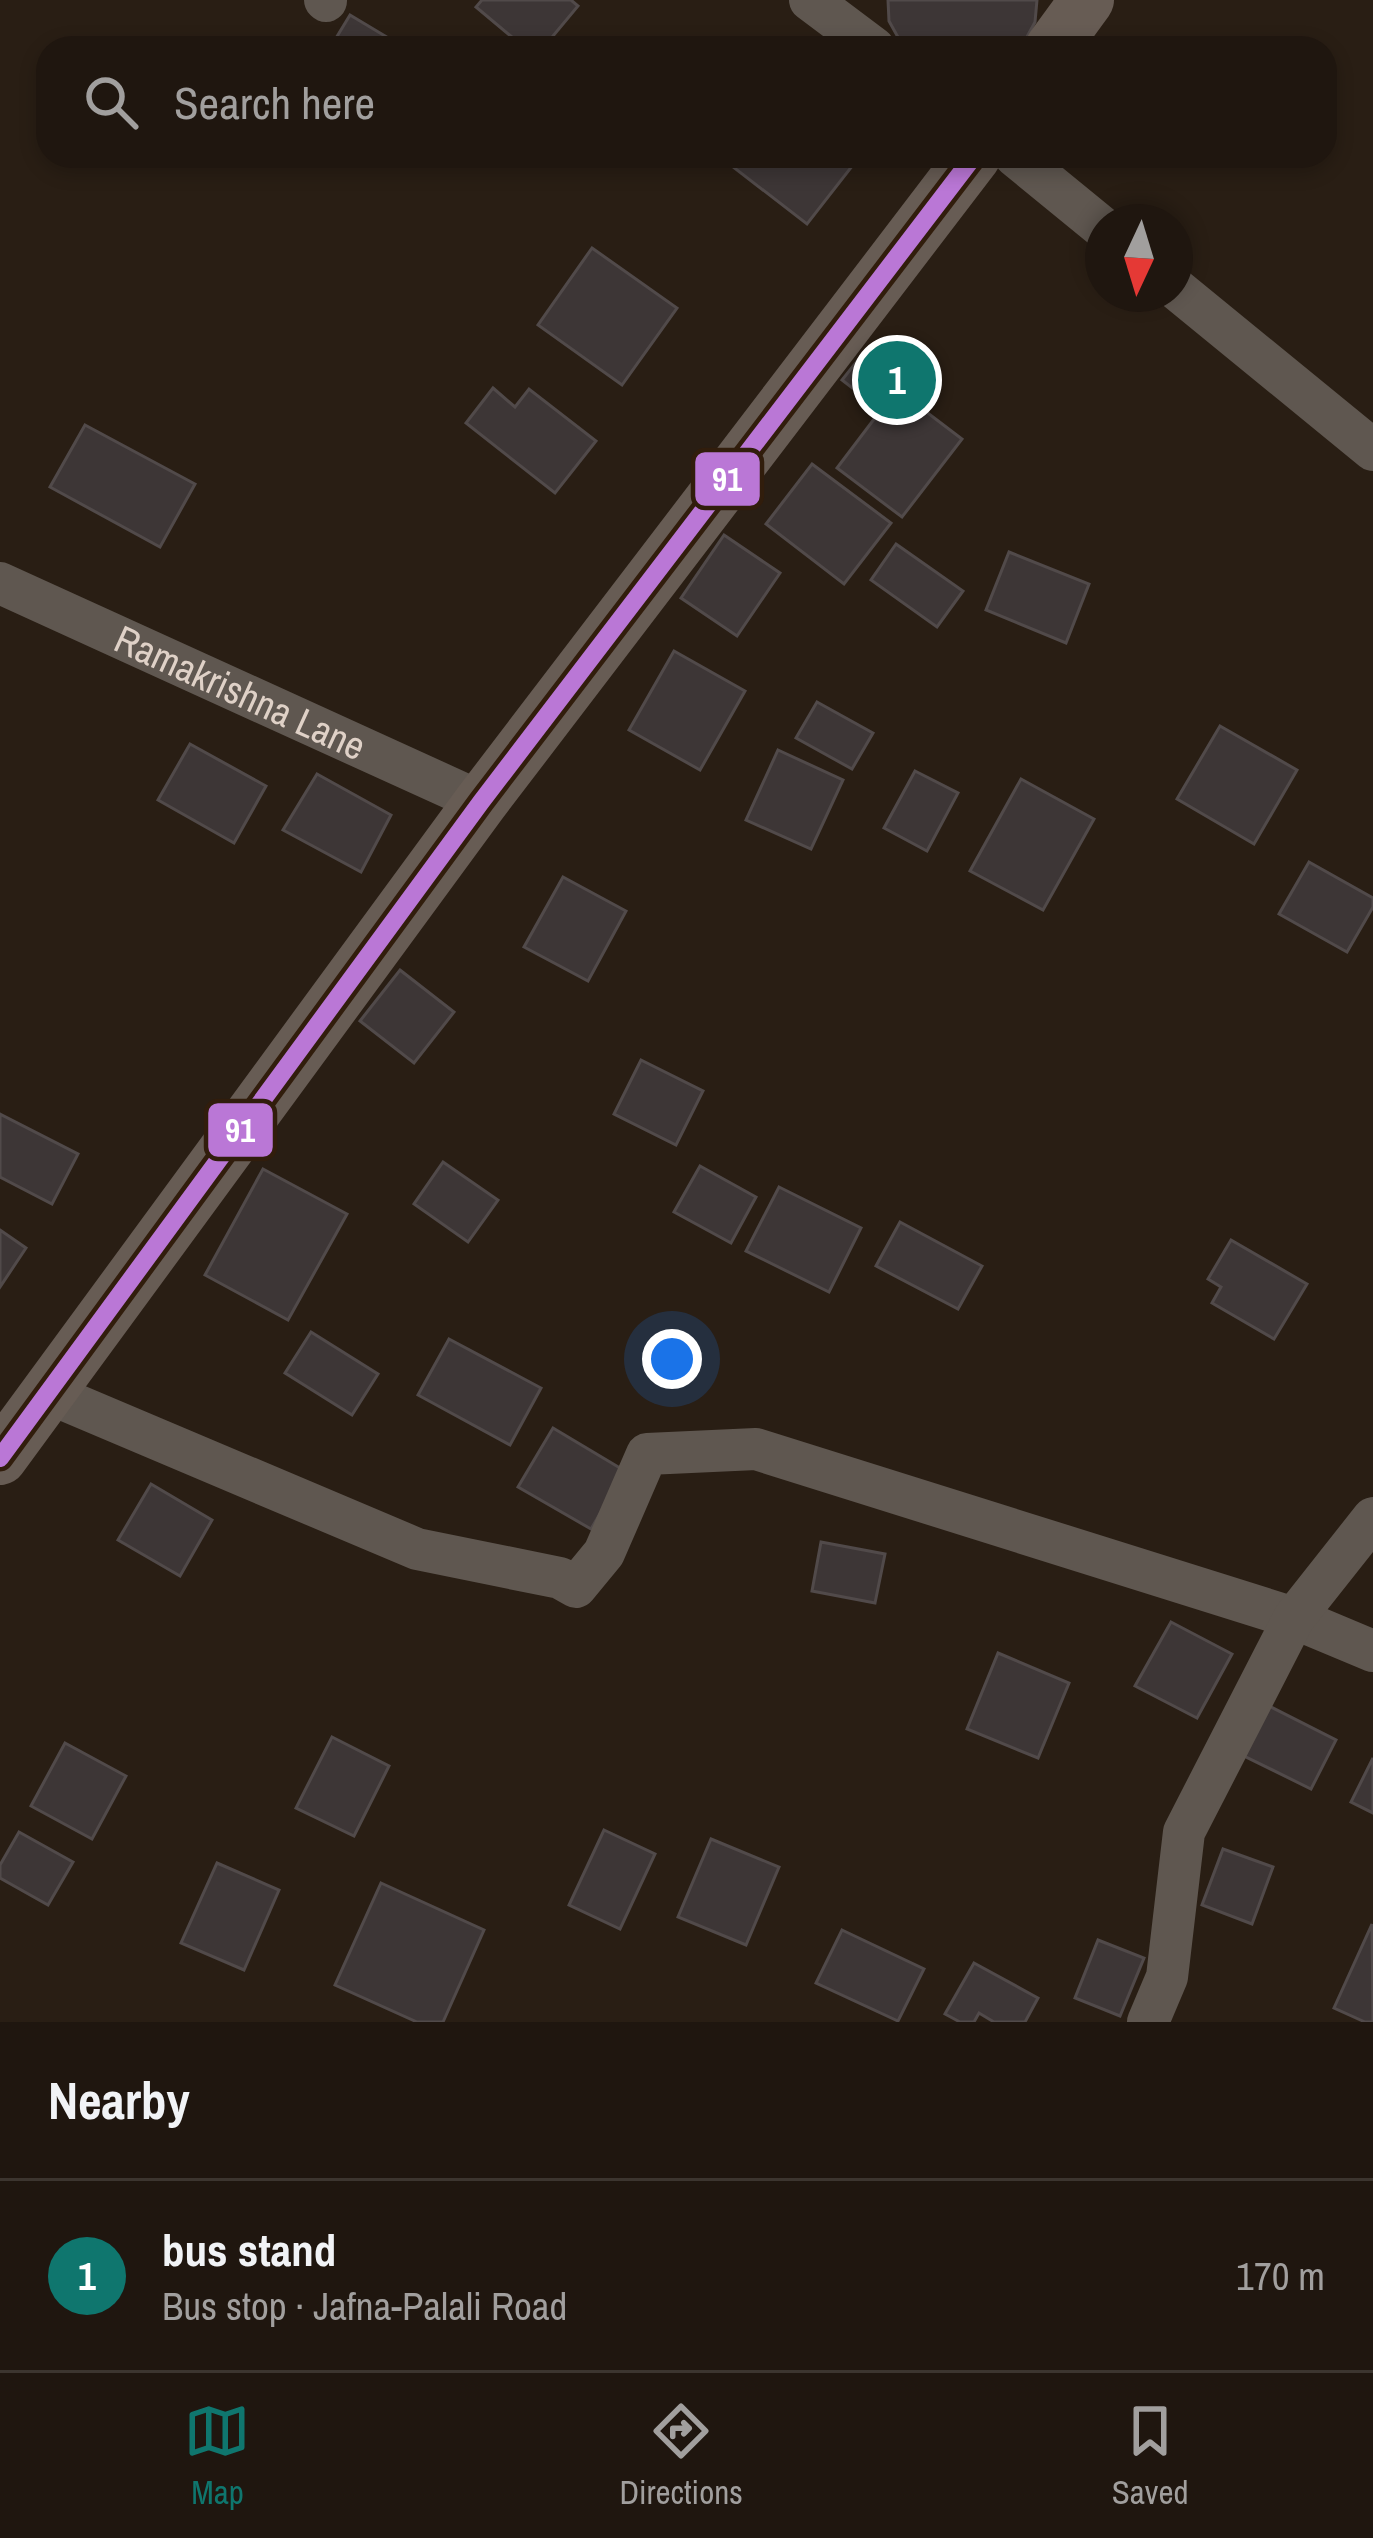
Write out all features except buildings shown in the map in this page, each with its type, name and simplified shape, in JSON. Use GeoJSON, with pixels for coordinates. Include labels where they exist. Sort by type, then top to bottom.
{"type":"FeatureCollection","features":[{"type":"Feature","properties":{"kind":"main road"},"geometry":{"type":"LineString","coordinates":[[1061,36],[1087,0]]}},
{"type":"Feature","properties":{"kind":"main road"},"geometry":{"type":"LineString","coordinates":[[0,1458],[481,802],[965,168]]}},
{"type":"Feature","properties":{"kind":"street"},"geometry":{"type":"LineString","coordinates":[[810,0],[858,36]]}},
{"type":"Feature","properties":{"kind":"street"},"geometry":{"type":"LineString","coordinates":[[1029,168],[1085,214]]}},
{"type":"Feature","properties":{"kind":"street"},"geometry":{"type":"LineString","coordinates":[[1193,302],[1373,450]]}},
{"type":"Feature","properties":{"kind":"street","name":"Ramakrishna Lane"},"geometry":{"type":"LineString","coordinates":[[0,583],[481,802]]}},
{"type":"Feature","properties":{"kind":"street"},"geometry":{"type":"LineString","coordinates":[[48,1393],[418,1549],[560,1578],[576,1587],[604,1553],[647,1454],[756,1449],[1294,1618],[1373,1651]]}},
{"type":"Feature","properties":{"kind":"street"},"geometry":{"type":"LineString","coordinates":[[1148,2022],[1167,1977],[1184,1832],[1294,1618],[1373,1518]]}},
{"type":"Feature","properties":{"kind":"transit line","name":"91"},"geometry":{"type":"LineString","coordinates":[[0,1458],[481,802],[965,168]]}},
{"type":"Feature","properties":{"kind":"place","name":"bus stand"},"geometry":{"type":"Point","coordinates":[897,380]}}]}
